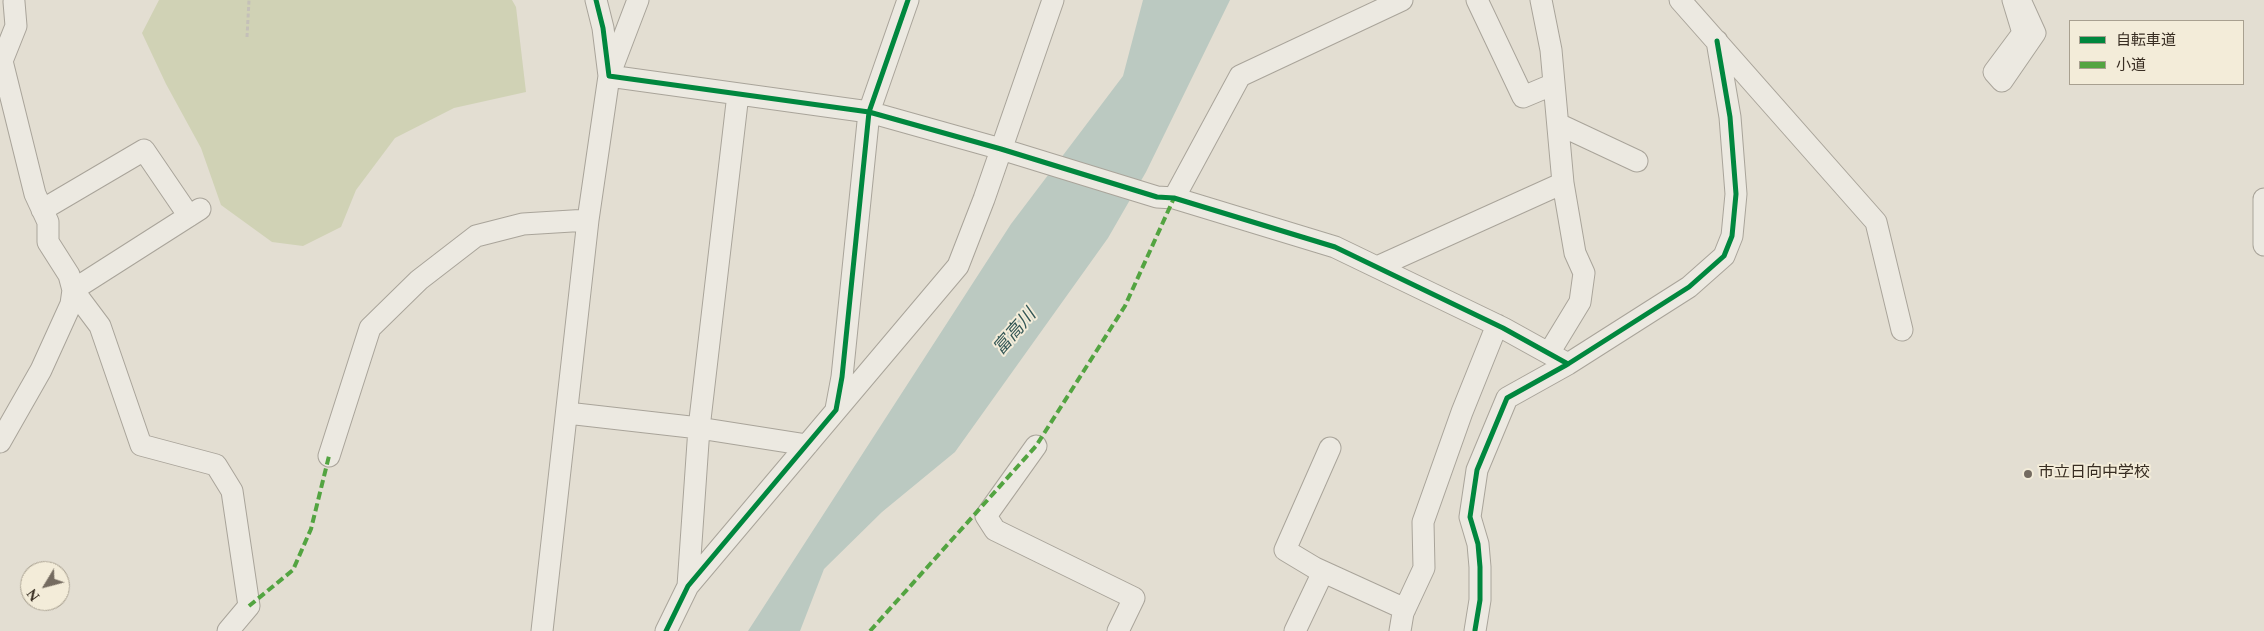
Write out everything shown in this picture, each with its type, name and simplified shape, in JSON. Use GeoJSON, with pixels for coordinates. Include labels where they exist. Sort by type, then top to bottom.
{"type":"FeatureCollection","features":[{"type":"Feature","properties":{"kind":"street"},"geometry":{"type":"LineString","coordinates":[[596,0],[603,28],[609,76]]}},
{"type":"Feature","properties":{"kind":"street"},"geometry":{"type":"LineString","coordinates":[[542,631],[588,220],[609,76],[638,0]]}},
{"type":"Feature","properties":{"kind":"street"},"geometry":{"type":"LineString","coordinates":[[836,410],[843,368],[868,112],[908,0]]}},
{"type":"Feature","properties":{"kind":"street"},"geometry":{"type":"LineString","coordinates":[[666,631],[688,586],[958,266],[1009,153],[1052,0]]}},
{"type":"Feature","properties":{"kind":"street"},"geometry":{"type":"LineString","coordinates":[[1165,198],[1240,76],[1402,0]]}},
{"type":"Feature","properties":{"kind":"street"},"geometry":{"type":"LineString","coordinates":[[1477,0],[1523,97],[1554,84]]}},
{"type":"Feature","properties":{"kind":"street"},"geometry":{"type":"LineString","coordinates":[[1541,0],[1551,50],[1563,183],[1574,253],[1584,273],[1580,302],[1549,353]]}},
{"type":"Feature","properties":{"kind":"street"},"geometry":{"type":"LineString","coordinates":[[1680,0],[1876,222],[1902,330]]}},
{"type":"Feature","properties":{"kind":"street"},"geometry":{"type":"LineString","coordinates":[[2013,0],[2023,33],[1994,72],[2002,81],[2035,33],[2020,0]]}},
{"type":"Feature","properties":{"kind":"street"},"geometry":{"type":"LineString","coordinates":[[10,5],[16,26],[2,61],[35,194],[48,222],[48,242],[69,275],[73,290],[100,326],[141,445],[216,465],[232,491],[249,606],[228,631]]}},
{"type":"Feature","properties":{"kind":"street"},"geometry":{"type":"LineString","coordinates":[[1475,631],[1480,600],[1480,567],[1478,544],[1470,517],[1477,470],[1507,398],[1568,364],[1689,287],[1724,256],[1732,236],[1736,194],[1730,117],[1717,41]]}},
{"type":"Feature","properties":{"kind":"street"},"geometry":{"type":"LineString","coordinates":[[609,76],[868,112],[1334,247],[1497,325],[1568,364]]}},
{"type":"Feature","properties":{"kind":"street"},"geometry":{"type":"LineString","coordinates":[[688,586],[699,428],[738,94]]}},
{"type":"Feature","properties":{"kind":"street"},"geometry":{"type":"LineString","coordinates":[[1558,124],[1637,161]]}},
{"type":"Feature","properties":{"kind":"street"},"geometry":{"type":"LineString","coordinates":[[0,442],[42,370],[70,304],[73,290],[195,213],[144,150],[42,210]]}},
{"type":"Feature","properties":{"kind":"street"},"geometry":{"type":"LineString","coordinates":[[1377,267],[1563,183]]}},
{"type":"Feature","properties":{"kind":"street"},"geometry":{"type":"LineString","coordinates":[[2264,199],[2264,245]]}},
{"type":"Feature","properties":{"kind":"street"},"geometry":{"type":"LineString","coordinates":[[330,456],[370,328],[419,280],[476,236],[523,224],[588,220]]}},
{"type":"Feature","properties":{"kind":"street"},"geometry":{"type":"LineString","coordinates":[[1400,631],[1405,609],[1424,568],[1423,522],[1462,412],[1497,325]]}},
{"type":"Feature","properties":{"kind":"street"},"geometry":{"type":"LineString","coordinates":[[567,413],[699,428],[808,445]]}},
{"type":"Feature","properties":{"kind":"street"},"geometry":{"type":"LineString","coordinates":[[1036,446],[986,516],[996,530],[1134,598],[1118,631]]}},
{"type":"Feature","properties":{"kind":"street"},"geometry":{"type":"LineString","coordinates":[[1330,448],[1285,550],[1323,572],[1405,609]]}},
{"type":"Feature","properties":{"kind":"street"},"geometry":{"type":"LineString","coordinates":[[1295,631],[1323,572]]}},
{"type":"Feature","properties":{"kind":"path"},"geometry":{"type":"LineString","coordinates":[[247,37],[249,0]]}},
{"type":"Feature","properties":{"kind":"green space"},"geometry":{"type":"Polygon","coordinates":[[[159,0],[512,0],[516,7],[526,92],[454,108],[395,138],[356,190],[341,227],[303,246],[272,242],[221,205],[201,148],[166,84],[142,33],[159,0]]]}},
{"type":"Feature","properties":{"kind":"water","name":"富高川"},"geometry":{"type":"Polygon","coordinates":[[[1143,0],[1230,0],[1146,172],[1108,238],[955,452],[882,512],[824,569],[800,631],[748,631],[1011,224],[1123,76],[1143,0]]]}},
{"type":"Feature","properties":{"kind":"marked path"},"geometry":{"type":"LineString","coordinates":[[870,631],[1036,446],[1125,306],[1174,198]]}},
{"type":"Feature","properties":{"kind":"marked path"},"geometry":{"type":"LineString","coordinates":[[249,606],[293,570],[311,529],[329,456]]}},
{"type":"Feature","properties":{"kind":"cycle path"},"geometry":{"type":"LineString","coordinates":[[596,0],[603,28],[609,76],[869,112],[1001,149],[1157,197],[1174,198],[1335,247],[1503,328],[1568,364]]}},
{"type":"Feature","properties":{"kind":"cycle path"},"geometry":{"type":"LineString","coordinates":[[666,631],[688,586],[836,410],[842,377],[869,112],[908,0]]}},
{"type":"Feature","properties":{"kind":"cycle path"},"geometry":{"type":"LineString","coordinates":[[1475,630],[1480,600],[1480,567],[1478,544],[1470,517],[1477,470],[1507,398],[1568,364],[1689,287],[1724,256],[1732,236],[1736,194],[1730,117],[1717,41]]}},
{"type":"Feature","properties":{"kind":"place","name":"市立日向中学校"},"geometry":{"type":"Point","coordinates":[2028,474]}}]}
